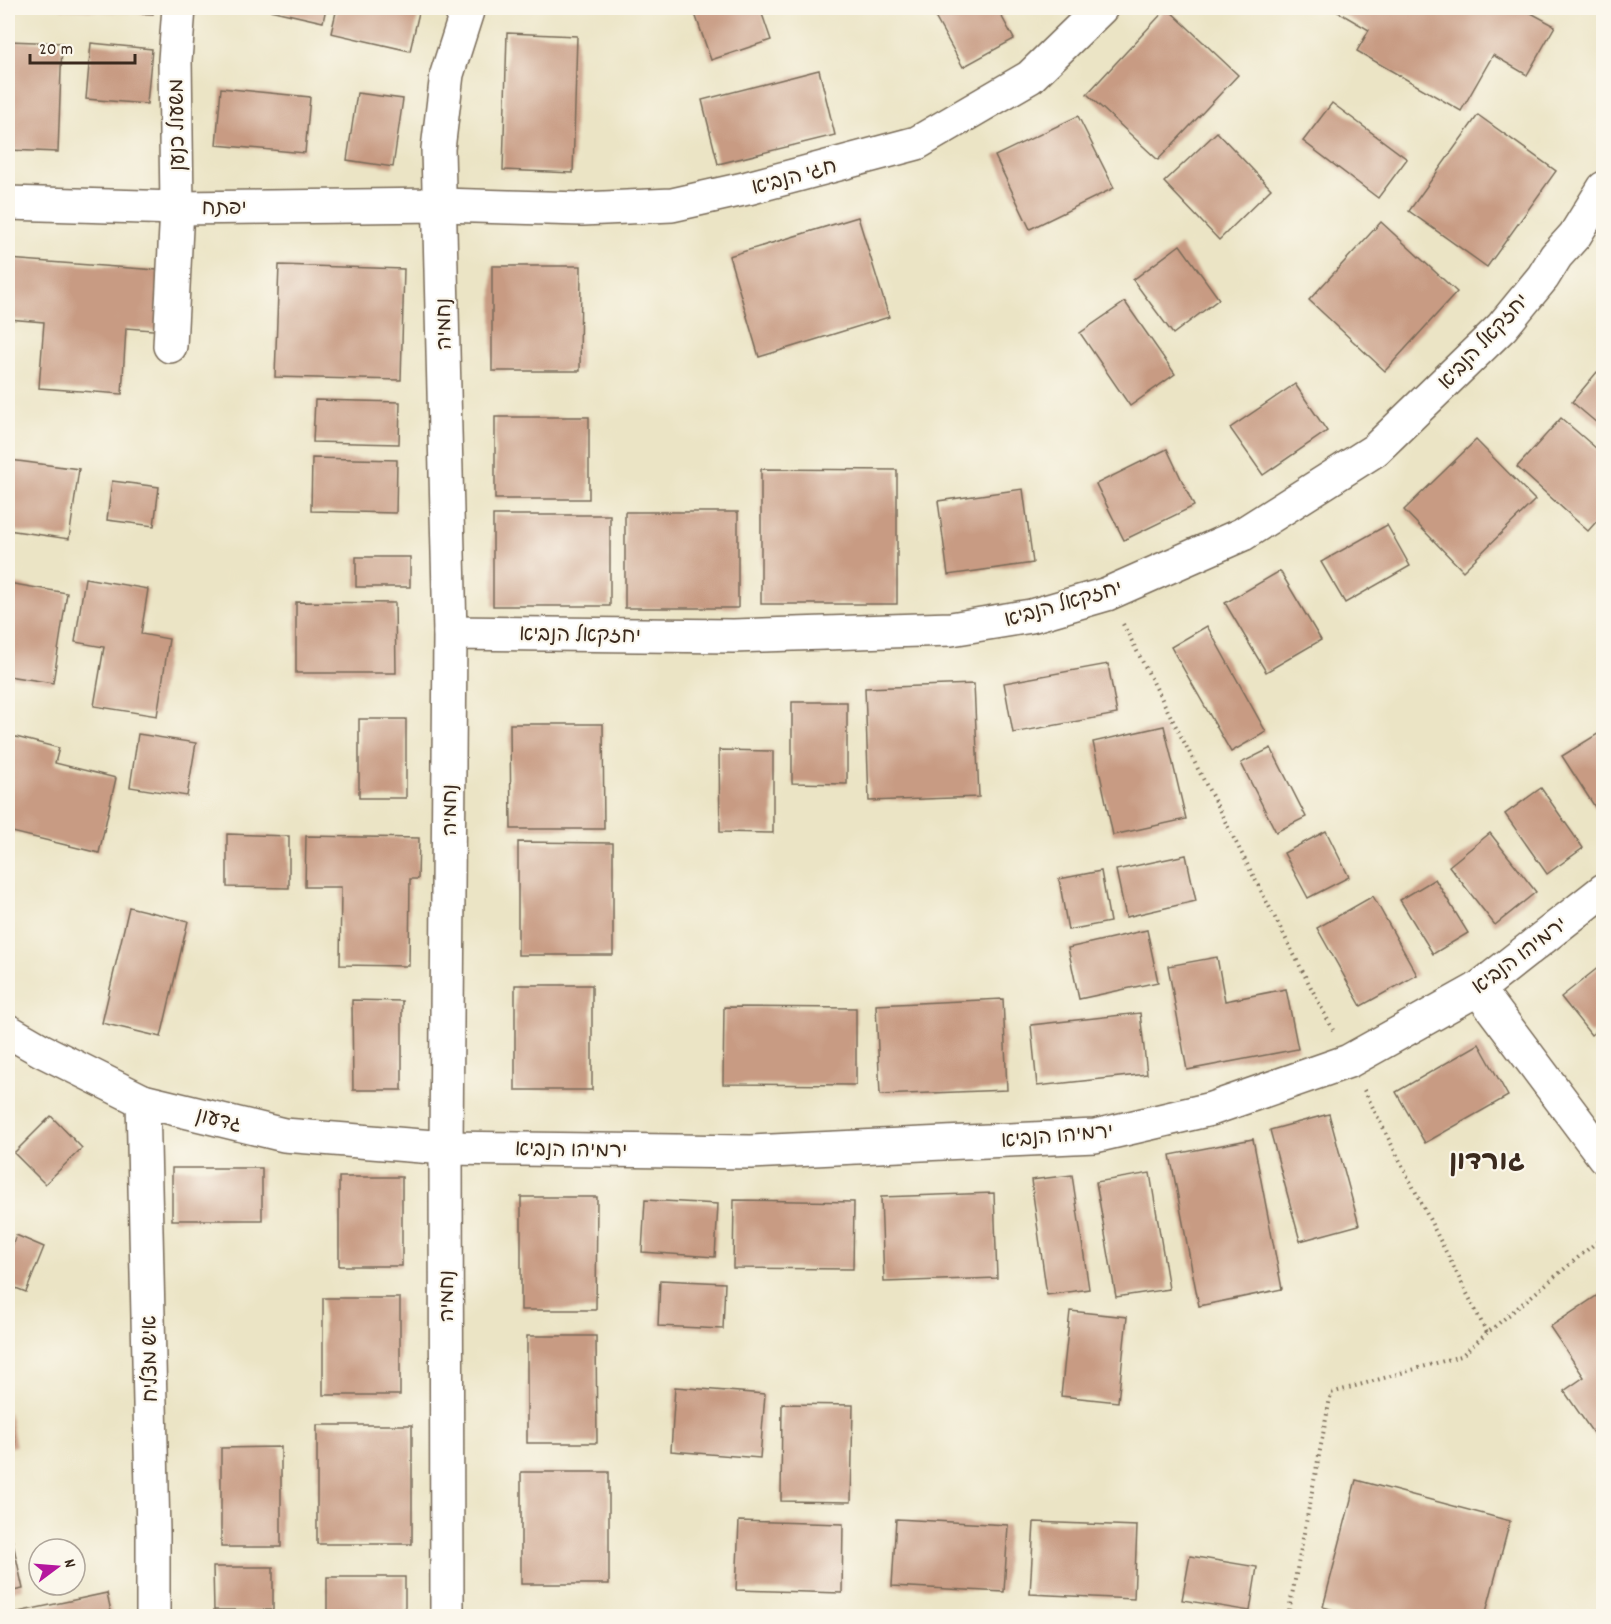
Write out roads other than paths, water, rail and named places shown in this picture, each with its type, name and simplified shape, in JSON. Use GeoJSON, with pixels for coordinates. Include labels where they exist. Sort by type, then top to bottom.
{"type":"FeatureCollection","features":[{"type":"Feature","properties":{"kind":"street","name":"משעול כנען"},"geometry":{"type":"LineString","coordinates":[[170,346],[177,208],[175,60],[179,8]]}},
{"type":"Feature","properties":{"kind":"street","name":"נחמיה"},"geometry":{"type":"LineString","coordinates":[[447,1617],[446,1148],[450,633],[438,149],[447,74],[468,8]]}},
{"type":"Feature","properties":{"kind":"street","name":"חגי הנביא"},"geometry":{"type":"LineString","coordinates":[[441,205],[582,209],[672,205],[748,188],[917,143],[1030,77],[1101,8]]}},
{"type":"Feature","properties":{"kind":"street","name":"יחזקאל הנביא"},"geometry":{"type":"LineString","coordinates":[[450,633],[733,636],[951,629],[1030,616],[1107,594],[1243,534],[1375,450],[1502,327],[1543,277],[1556,256],[1575,235],[1604,188]]}},
{"type":"Feature","properties":{"kind":"street","name":"יפתח"},"geometry":{"type":"LineString","coordinates":[[8,203],[177,208],[441,205]]}},
{"type":"Feature","properties":{"kind":"street","name":"יחזקאל הנביא"},"geometry":{"type":"LineString","coordinates":[[1556,256],[1604,227]]}},
{"type":"Feature","properties":{"kind":"street","name":"ירמיהו הנביא"},"geometry":{"type":"LineString","coordinates":[[446,1148],[751,1152],[1095,1136],[1211,1109],[1349,1061],[1478,989],[1604,890]]}},
{"type":"Feature","properties":{"kind":"street"},"geometry":{"type":"LineString","coordinates":[[1478,989],[1604,1157]]}},
{"type":"Feature","properties":{"kind":"street","name":"גדעון"},"geometry":{"type":"LineString","coordinates":[[8,1031],[143,1101],[284,1135],[446,1148]]}},
{"type":"Feature","properties":{"kind":"street","name":"איש מצליח"},"geometry":{"type":"LineString","coordinates":[[143,1101],[153,1617]]}},
{"type":"Feature","properties":{"kind":"district","name":"גורדון"},"geometry":{"type":"Point","coordinates":[1487,1160]}}]}
